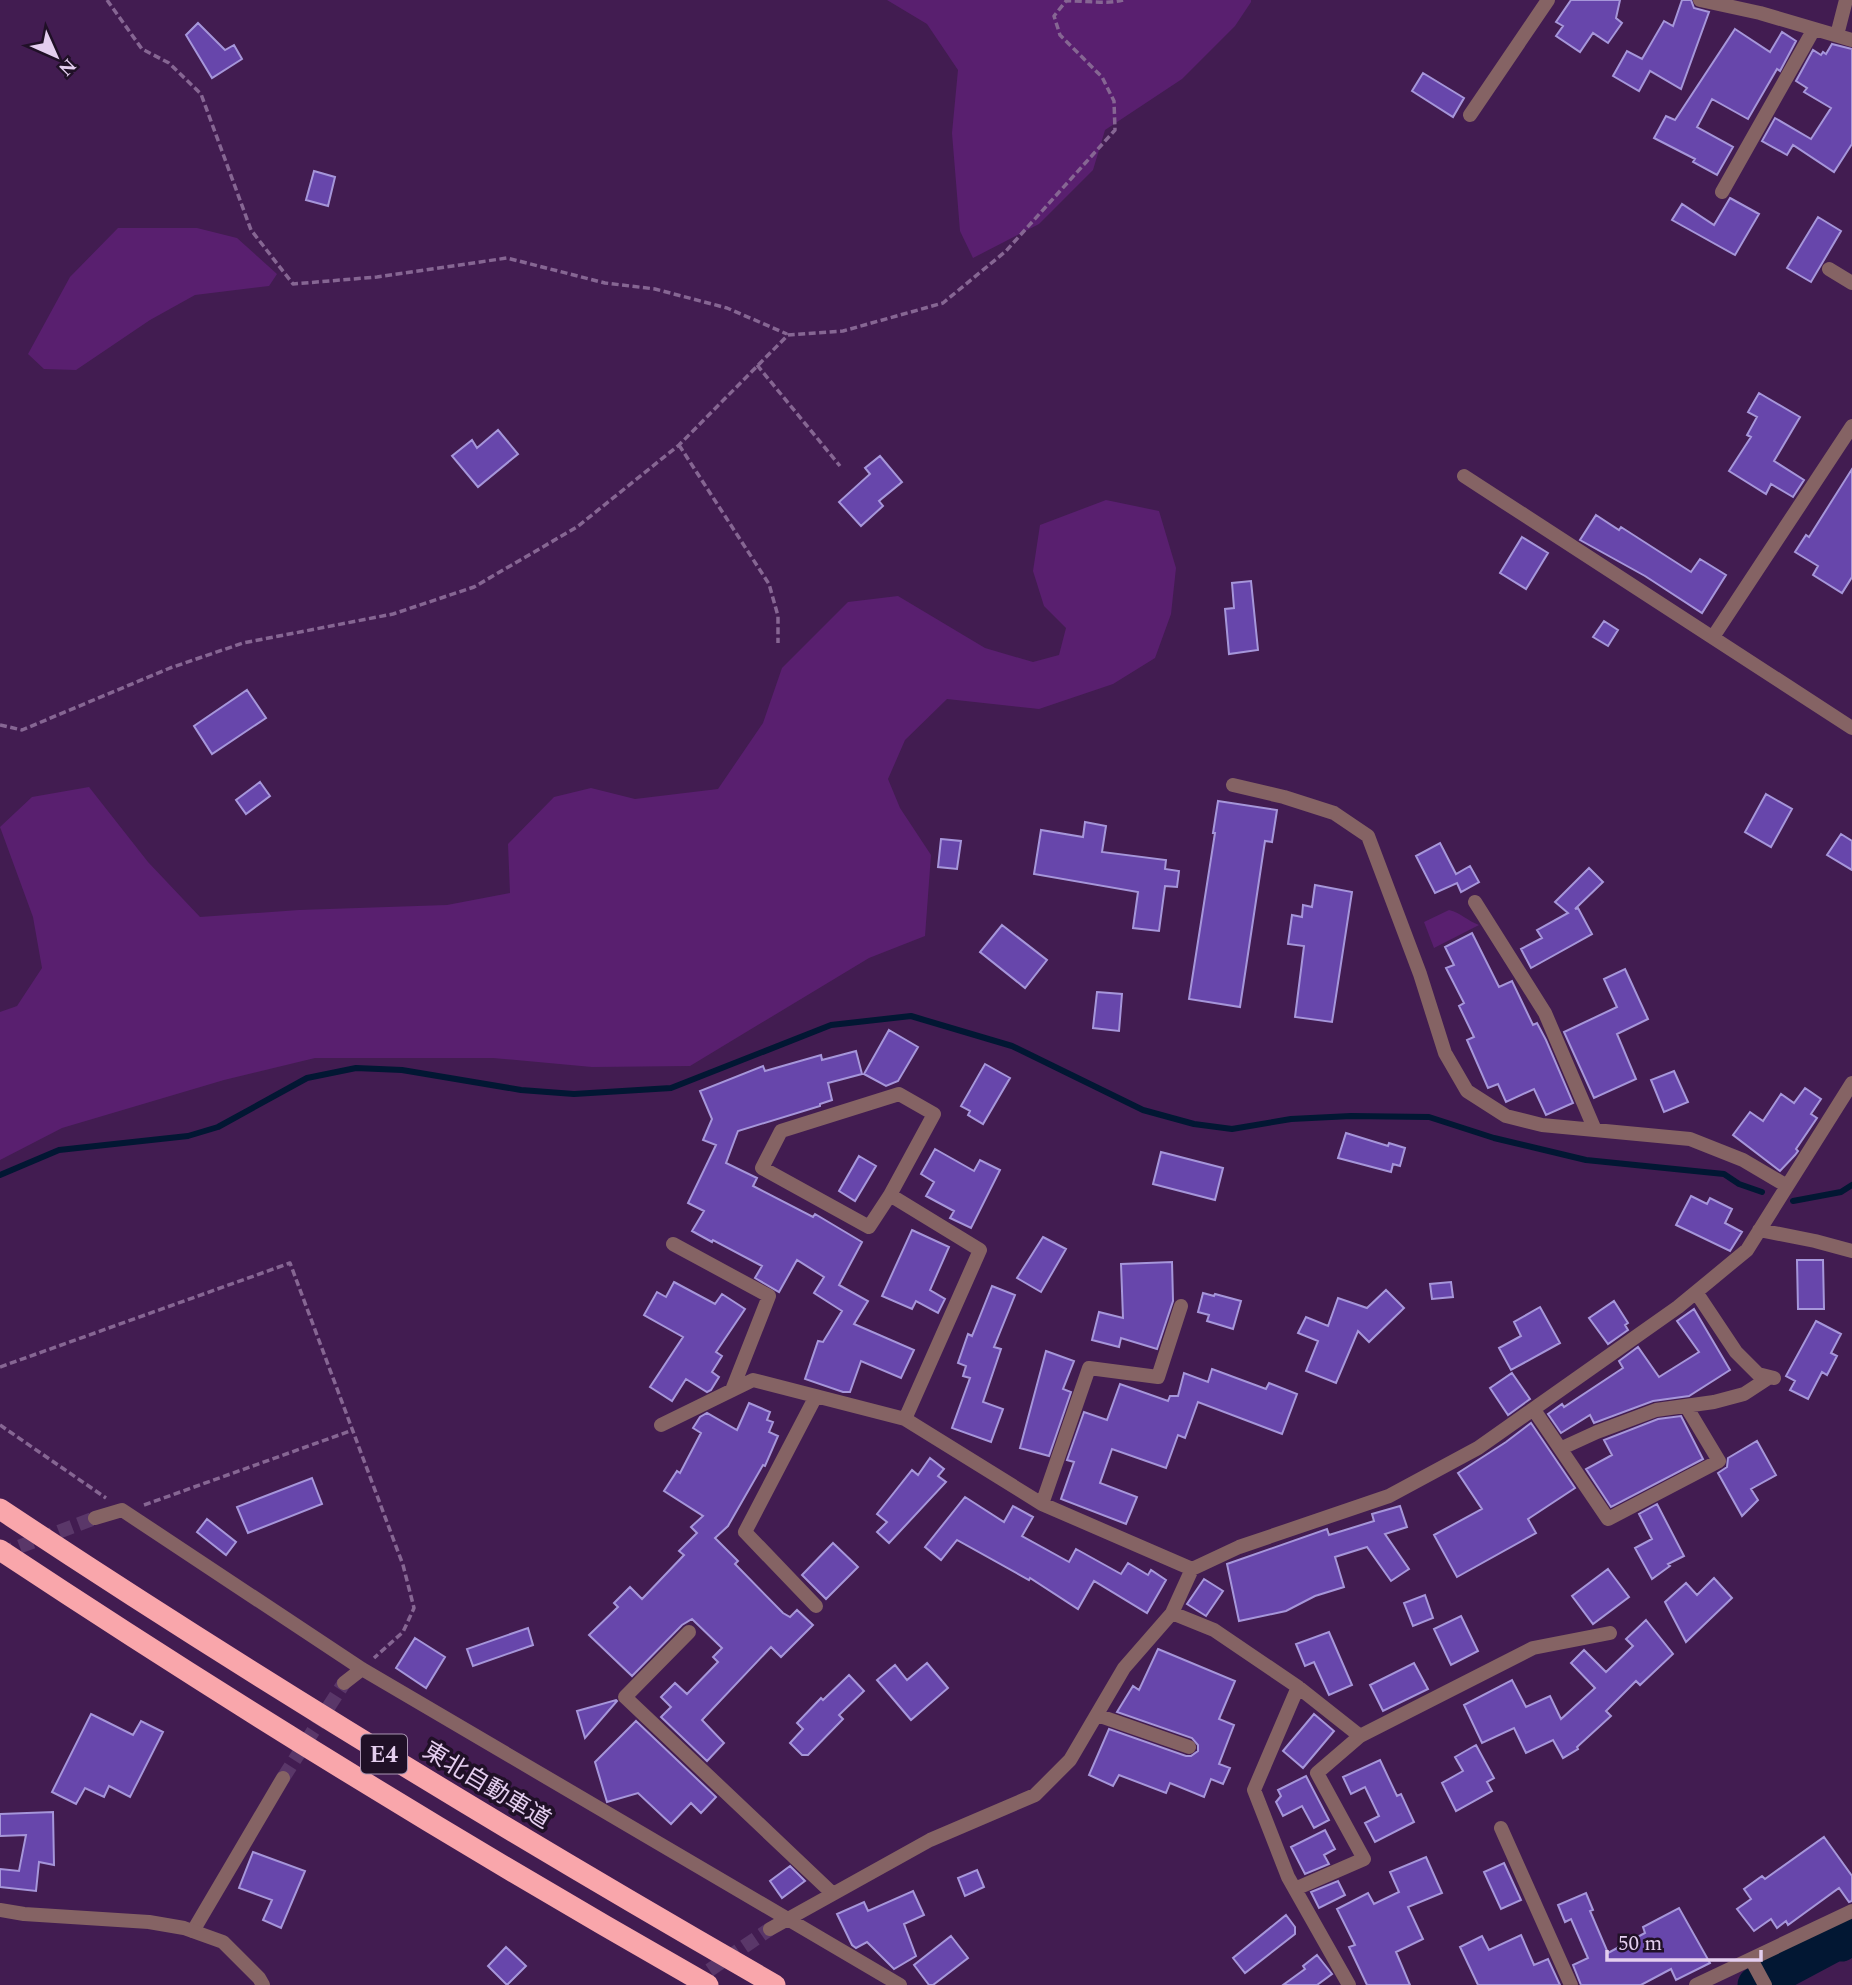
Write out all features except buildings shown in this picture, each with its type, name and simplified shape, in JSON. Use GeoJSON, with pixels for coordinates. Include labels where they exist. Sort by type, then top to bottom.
{"type":"FeatureCollection","features":[{"type":"Feature","properties":{"kind":"highway","name":"東北自動車道"},"geometry":{"type":"LineString","coordinates":[[0,1509],[152,1610],[461,1801],[775,1985]]}},
{"type":"Feature","properties":{"kind":"highway","name":"E4"},"geometry":{"type":"LineString","coordinates":[[0,1550],[133,1638],[443,1831],[708,1985]]}},
{"type":"Feature","properties":{"kind":"street"},"geometry":{"type":"LineString","coordinates":[[1470,115],[1548,0]]}},
{"type":"Feature","properties":{"kind":"street"},"geometry":{"type":"LineString","coordinates":[[1700,0],[1760,13],[1852,40]]}},
{"type":"Feature","properties":{"kind":"street"},"geometry":{"type":"LineString","coordinates":[[1837,36],[1846,0]]}},
{"type":"Feature","properties":{"kind":"street"},"geometry":{"type":"LineString","coordinates":[[1722,192],[1814,29]]}},
{"type":"Feature","properties":{"kind":"street"},"geometry":{"type":"LineString","coordinates":[[1829,269],[1852,284]]}},
{"type":"Feature","properties":{"kind":"street"},"geometry":{"type":"LineString","coordinates":[[1713,638],[1852,426]]}},
{"type":"Feature","properties":{"kind":"street"},"geometry":{"type":"LineString","coordinates":[[1465,476],[1852,728]]}},
{"type":"Feature","properties":{"kind":"street"},"geometry":{"type":"LineString","coordinates":[[1233,785],[1334,813],[1368,836],[1420,974],[1445,1053],[1467,1091],[1506,1116],[1542,1125],[1690,1139],[1743,1160],[1787,1186]]}},
{"type":"Feature","properties":{"kind":"street"},"geometry":{"type":"LineString","coordinates":[[1475,902],[1545,1013],[1595,1130]]}},
{"type":"Feature","properties":{"kind":"street"},"geometry":{"type":"LineString","coordinates":[[770,1929],[930,1840],[1035,1795],[1070,1760],[1124,1668],[1172,1613],[1192,1569],[1239,1547],[1389,1496],[1478,1448],[1696,1292],[1747,1250],[1852,1083]]}},
{"type":"Feature","properties":{"kind":"street"},"geometry":{"type":"LineString","coordinates":[[900,1094],[934,1114],[890,1195],[869,1227],[762,1168],[781,1131],[900,1094]]}},
{"type":"Feature","properties":{"kind":"street"},"geometry":{"type":"LineString","coordinates":[[890,1195],[980,1250],[905,1419]]}},
{"type":"Feature","properties":{"kind":"street"},"geometry":{"type":"LineString","coordinates":[[1759,1230],[1852,1251]]}},
{"type":"Feature","properties":{"kind":"street"},"geometry":{"type":"LineString","coordinates":[[673,1244],[769,1296],[732,1390]]}},
{"type":"Feature","properties":{"kind":"street"},"geometry":{"type":"LineString","coordinates":[[1562,1448],[1656,1410],[1744,1394],[1774,1378],[1759,1374],[1736,1352],[1696,1292]]}},
{"type":"Feature","properties":{"kind":"street"},"geometry":{"type":"LineString","coordinates":[[1042,1504],[1089,1368],[1158,1377],[1181,1306]]}},
{"type":"Feature","properties":{"kind":"street"},"geometry":{"type":"LineString","coordinates":[[661,1425],[753,1380],[905,1419],[1042,1504],[1192,1569]]}},
{"type":"Feature","properties":{"kind":"street"},"geometry":{"type":"LineString","coordinates":[[816,1396],[745,1532],[816,1606]]}},
{"type":"Feature","properties":{"kind":"street"},"geometry":{"type":"LineString","coordinates":[[1534,1410],[1608,1519],[1719,1461],[1686,1406]]}},
{"type":"Feature","properties":{"kind":"street"},"geometry":{"type":"LineString","coordinates":[[94,1518],[122,1510],[362,1669],[900,1985]]}},
{"type":"Feature","properties":{"kind":"street"},"geometry":{"type":"LineString","coordinates":[[1172,1613],[1214,1630],[1298,1686],[1360,1736]]}},
{"type":"Feature","properties":{"kind":"street"},"geometry":{"type":"LineString","coordinates":[[689,1632],[625,1697],[833,1894]]}},
{"type":"Feature","properties":{"kind":"street"},"geometry":{"type":"LineString","coordinates":[[1295,1889],[1364,1859],[1317,1773],[1360,1736],[1533,1648],[1610,1633]]}},
{"type":"Feature","properties":{"kind":"street"},"geometry":{"type":"LineString","coordinates":[[344,1683],[362,1669]]}},
{"type":"Feature","properties":{"kind":"street"},"geometry":{"type":"LineString","coordinates":[[1298,1686],[1254,1790],[1295,1889],[1349,1985]]}},
{"type":"Feature","properties":{"kind":"street"},"geometry":{"type":"LineString","coordinates":[[1097,1715],[1189,1747]]}},
{"type":"Feature","properties":{"kind":"street"},"geometry":{"type":"LineString","coordinates":[[192,1931],[283,1778]]}},
{"type":"Feature","properties":{"kind":"street"},"geometry":{"type":"LineString","coordinates":[[1501,1828],[1571,1985]]}},
{"type":"Feature","properties":{"kind":"street"},"geometry":{"type":"LineString","coordinates":[[0,1910],[149,1922],[192,1931],[223,1942],[260,1978],[263,1985]]}},
{"type":"Feature","properties":{"kind":"street"},"geometry":{"type":"LineString","coordinates":[[1696,1985],[1752,1961],[1852,1911]]}},
{"type":"Feature","properties":{"kind":"street"},"geometry":{"type":"LineString","coordinates":[[1752,1961],[1765,1985]]}},
{"type":"Feature","properties":{"kind":"path"},"geometry":{"type":"LineString","coordinates":[[107,0],[142,49],[169,63],[201,94],[251,230],[293,284],[377,277],[506,258],[605,283],[655,289],[727,308],[788,335],[843,331],[943,303],[1006,251],[1115,130],[1114,101],[1102,77],[1060,35],[1054,16],[1066,1],[1123,0]]}},
{"type":"Feature","properties":{"kind":"path"},"geometry":{"type":"LineString","coordinates":[[0,725],[22,730],[170,668],[243,643],[393,614],[474,587],[577,527],[679,445],[788,335]]}},
{"type":"Feature","properties":{"kind":"path"},"geometry":{"type":"LineString","coordinates":[[757,365],[840,466]]}},
{"type":"Feature","properties":{"kind":"path"},"geometry":{"type":"LineString","coordinates":[[679,445],[769,584],[778,616],[778,643]]}},
{"type":"Feature","properties":{"kind":"path"},"geometry":{"type":"LineString","coordinates":[[0,1367],[290,1262],[403,1565],[414,1608],[403,1632],[362,1669]]}},
{"type":"Feature","properties":{"kind":"path"},"geometry":{"type":"LineString","coordinates":[[0,1425],[122,1510],[142,1506],[353,1430]]}},
{"type":"Feature","properties":{"kind":"shaded area"},"geometry":{"type":"Polygon","coordinates":[[[887,0],[1251,2],[1235,26],[1182,79],[1105,130],[1093,170],[1039,224],[973,258],[960,231],[952,133],[958,70],[927,24],[887,0]]]}},
{"type":"Feature","properties":{"kind":"shaded area"},"geometry":{"type":"Polygon","coordinates":[[[118,228],[197,228],[237,238],[277,274],[269,286],[195,295],[150,320],[76,370],[44,369],[28,354],[70,277],[118,228]]]}},
{"type":"Feature","properties":{"kind":"shaded area"},"geometry":{"type":"Polygon","coordinates":[[[1106,500],[1159,511],[1176,568],[1171,614],[1155,658],[1113,684],[1039,709],[947,699],[905,740],[888,779],[900,808],[931,855],[925,936],[869,958],[690,1066],[592,1067],[493,1058],[315,1058],[224,1080],[62,1128],[0,1160],[0,1012],[17,1006],[42,968],[33,917],[0,827],[32,797],[89,787],[148,862],[200,917],[299,910],[447,905],[510,893],[508,844],[554,797],[591,788],[635,799],[718,789],[763,723],[782,668],[848,602],[898,596],[985,648],[1033,662],[1059,655],[1066,628],[1044,606],[1033,571],[1040,525],[1106,500]]]}},
{"type":"Feature","properties":{"kind":"shaded area"},"geometry":{"type":"Polygon","coordinates":[[[1449,910],[1479,925],[1434,948],[1424,922],[1449,910]]]}},
{"type":"Feature","properties":{"kind":"waterway"},"geometry":{"type":"LineString","coordinates":[[0,1175],[59,1150],[188,1136],[218,1127],[307,1078],[356,1068],[402,1070],[521,1090],[574,1094],[671,1088],[831,1025],[911,1016],[1012,1046],[1143,1110],[1194,1124],[1232,1129],[1291,1119],[1351,1116],[1429,1117],[1494,1138],[1586,1160],[1724,1174],[1739,1184],[1762,1192]]}},
{"type":"Feature","properties":{"kind":"waterway"},"geometry":{"type":"LineString","coordinates":[[1793,1201],[1841,1192],[1852,1185]]}},
{"type":"Feature","properties":{"kind":"waterway"},"geometry":{"type":"LineString","coordinates":[[1756,1985],[1835,1943],[1841,1943],[1852,1934]]}},
{"type":"Feature","properties":{"kind":"tunnel"},"geometry":{"type":"LineString","coordinates":[[0,1554],[95,1518]]}},
{"type":"Feature","properties":{"kind":"tunnel"},"geometry":{"type":"LineString","coordinates":[[283,1778],[344,1683]]}},
{"type":"Feature","properties":{"kind":"tunnel"},"geometry":{"type":"LineString","coordinates":[[692,1982],[770,1929]]}}]}
